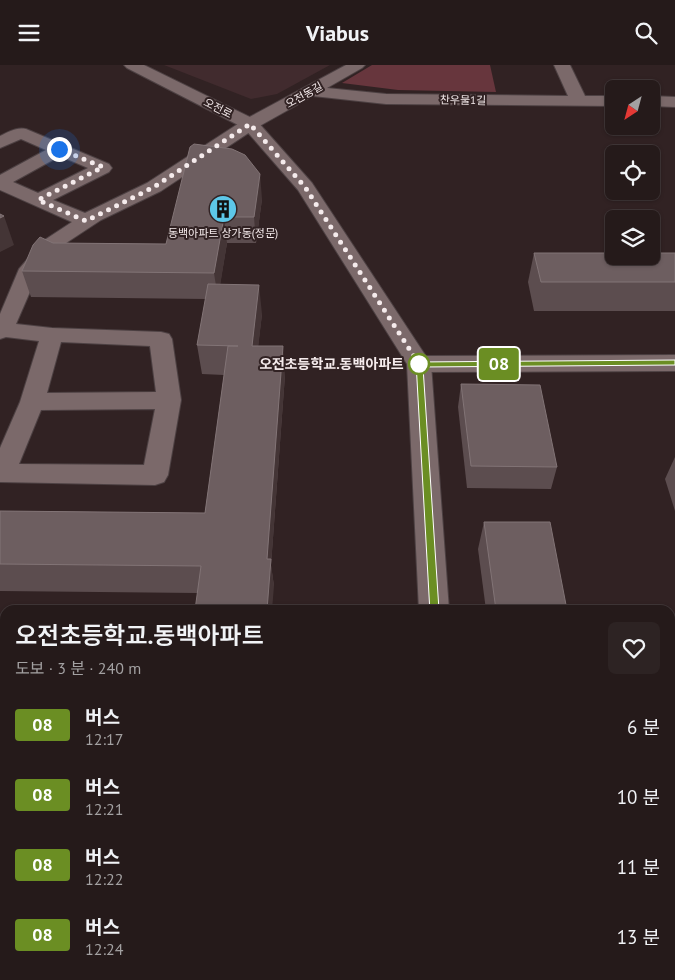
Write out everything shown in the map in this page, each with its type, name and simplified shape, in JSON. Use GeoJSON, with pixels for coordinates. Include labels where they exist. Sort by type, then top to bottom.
{"type":"FeatureCollection","features":[{"type":"Feature","properties":{"kind":"street","name":"오전로"},"geometry":{"type":"LineString","coordinates":[[132,65],[250,124],[305,187],[419,364],[434,605]]}},
{"type":"Feature","properties":{"kind":"street","name":"오전동길"},"geometry":{"type":"LineString","coordinates":[[1,331],[9,319],[10,293],[50,245],[86,221],[154,187],[250,124],[358,65]]}},
{"type":"Feature","properties":{"kind":"street"},"geometry":{"type":"LineString","coordinates":[[562,65],[579,101]]}},
{"type":"Feature","properties":{"kind":"street","name":"찬우물1길"},"geometry":{"type":"LineString","coordinates":[[312,91],[386,99],[605,101]]}},
{"type":"Feature","properties":{"kind":"street"},"geometry":{"type":"LineString","coordinates":[[660,101],[675,102]]}},
{"type":"Feature","properties":{"kind":"street"},"geometry":{"type":"LineString","coordinates":[[0,143],[20,133],[103,167],[38,200]]}},
{"type":"Feature","properties":{"kind":"street"},"geometry":{"type":"LineString","coordinates":[[0,182],[59,149]]}},
{"type":"Feature","properties":{"kind":"street"},"geometry":{"type":"LineString","coordinates":[[0,182],[86,221]]}},
{"type":"Feature","properties":{"kind":"street"},"geometry":{"type":"LineString","coordinates":[[1,331],[161,339],[169,400],[155,475],[2,473],[32,402],[52,335]]}},
{"type":"Feature","properties":{"kind":"street"},"geometry":{"type":"LineString","coordinates":[[419,364],[675,363]]}},
{"type":"Feature","properties":{"kind":"street"},"geometry":{"type":"LineString","coordinates":[[32,402],[169,400]]}},
{"type":"Feature","properties":{"kind":"shaded area"},"geometry":{"type":"Polygon","coordinates":[[[164,65],[330,65],[277,94],[251,99],[164,65]]]}},
{"type":"Feature","properties":{"kind":"shaded area"},"geometry":{"type":"Polygon","coordinates":[[[372,65],[490,65],[496,92],[398,90],[342,83],[372,65]]]}},
{"type":"Feature","properties":{"kind":"building"},"geometry":{"type":"Polygon","coordinates":[[[194,144],[232,149],[245,155],[260,174],[254,217],[224,217],[214,273],[22,271],[33,245],[40,237],[53,243],[166,244],[190,147],[194,144]]]}},
{"type":"Feature","properties":{"kind":"building"},"geometry":{"type":"Polygon","coordinates":[[[534,253],[605,253],[605,265],[660,265],[660,253],[675,253],[675,282],[541,282],[534,253]]]}},
{"type":"Feature","properties":{"kind":"building"},"geometry":{"type":"Polygon","coordinates":[[[208,284],[259,285],[252,346],[283,346],[267,559],[271,559],[267,605],[196,605],[201,566],[0,564],[0,511],[205,513],[228,346],[238,346],[197,345],[208,284]]]}},
{"type":"Feature","properties":{"kind":"building"},"geometry":{"type":"Polygon","coordinates":[[[461,384],[540,385],[557,467],[471,466],[461,384]]]}},
{"type":"Feature","properties":{"kind":"building"},"geometry":{"type":"Polygon","coordinates":[[[484,522],[550,522],[566,605],[495,605],[484,522]]]}},
{"type":"Feature","properties":{"kind":"bus line","name":"08"},"geometry":{"type":"LineString","coordinates":[[434,605],[419,364],[675,363]]}},
{"type":"Feature","properties":{"kind":"place","name":"동백아파트 상가동(정문)"},"geometry":{"type":"Point","coordinates":[223,209]}},
{"type":"Feature","properties":{"kind":"place","name":"오전초등학교.동백아파트"},"geometry":{"type":"Point","coordinates":[419,364]}},
{"type":"Feature","properties":{"kind":"route"},"geometry":{"type":"LineString","coordinates":[[59,149],[103,167],[38,200],[86,221],[154,187],[250,124],[305,187],[419,364]]}}]}
